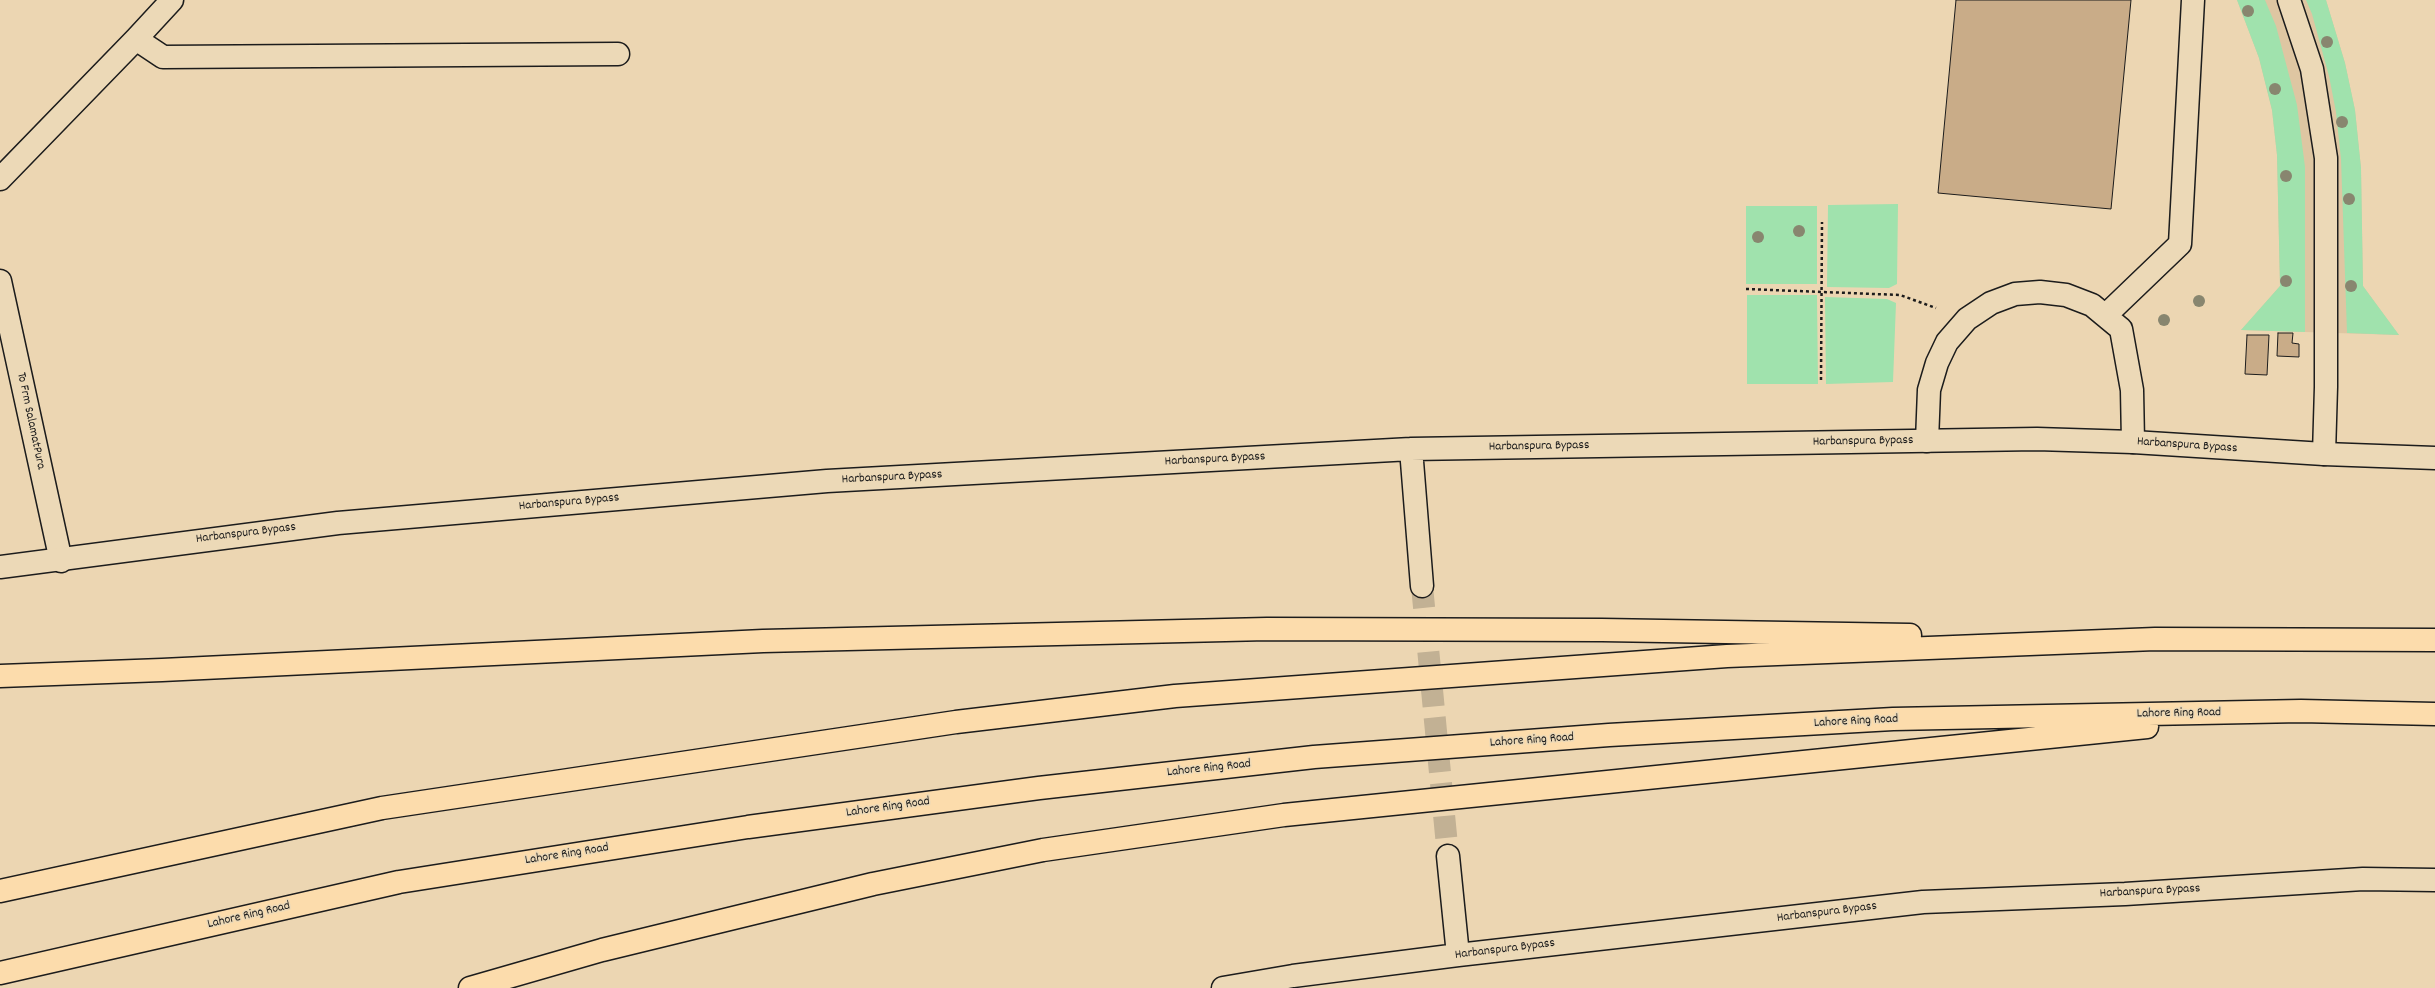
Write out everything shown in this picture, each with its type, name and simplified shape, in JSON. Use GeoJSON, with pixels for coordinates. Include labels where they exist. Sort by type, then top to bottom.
{"type":"FeatureCollection","features":[{"type":"Feature","properties":{"kind":"highway"},"geometry":{"type":"LineString","coordinates":[[0,676],[162,670],[763,641],[1267,629],[1594,630],[2155,639],[2435,640]]}},
{"type":"Feature","properties":{"kind":"highway"},"geometry":{"type":"LineString","coordinates":[[0,891],[382,808],[956,722],[1174,696],[1726,656],[2155,639]]}},
{"type":"Feature","properties":{"kind":"highway"},"geometry":{"type":"LineString","coordinates":[[470,988],[602,950],[873,884],[1043,850],[1284,815],[2301,711]]}},
{"type":"Feature","properties":{"kind":"highway","name":"Lahore Ring Road"},"geometry":{"type":"LineString","coordinates":[[0,973],[399,882],[748,827],[1046,787],[1314,757],[1609,735],[1893,719],[2301,711],[2435,714]]}},
{"type":"Feature","properties":{"kind":"street"},"geometry":{"type":"LineString","coordinates":[[0,179],[172,0]]}},
{"type":"Feature","properties":{"kind":"street"},"geometry":{"type":"LineString","coordinates":[[2106,315],[2180,244],[2193,0]]}},
{"type":"Feature","properties":{"kind":"street"},"geometry":{"type":"LineString","coordinates":[[2289,0],[2312,69],[2326,158],[2326,387],[2324,454]]}},
{"type":"Feature","properties":{"kind":"street"},"geometry":{"type":"LineString","coordinates":[[136,39],[163,57],[618,54]]}},
{"type":"Feature","properties":{"kind":"street","name":"To Frm SalamatPura"},"geometry":{"type":"LineString","coordinates":[[0,281],[61,561]]}},
{"type":"Feature","properties":{"kind":"street"},"geometry":{"type":"LineString","coordinates":[[1926,442],[1929,390],[1937,363],[1947,342],[1967,319],[1991,303],[2015,294],[2040,292],[2066,295],[2092,305],[2106,315],[2121,329],[2132,390],[2133,442]]}},
{"type":"Feature","properties":{"kind":"street","name":"Harbanspura Bypass"},"geometry":{"type":"LineString","coordinates":[[0,567],[61,561],[192,540],[338,523],[827,481],[1411,449],[1926,442],[2037,439],[2133,442],[2324,454],[2435,458]]}},
{"type":"Feature","properties":{"kind":"street"},"geometry":{"type":"LineString","coordinates":[[1411,449],[1422,586]]}},
{"type":"Feature","properties":{"kind":"street"},"geometry":{"type":"LineString","coordinates":[[1448,856],[1458,955]]}},
{"type":"Feature","properties":{"kind":"street","name":"Harbanspura Bypass"},"geometry":{"type":"LineString","coordinates":[[1223,988],[1292,982],[1458,955],[1923,902],[2133,894],[2363,879],[2435,880]]}},
{"type":"Feature","properties":{"kind":"path"},"geometry":{"type":"LineString","coordinates":[[1821,380],[1822,222]]}},
{"type":"Feature","properties":{"kind":"path"},"geometry":{"type":"LineString","coordinates":[[1746,289],[1900,295],[1967,319]]}},
{"type":"Feature","properties":{"kind":"shaded area"},"geometry":{"type":"Polygon","coordinates":[[[2237,0],[2326,0],[2345,63],[2355,110],[2361,168],[2363,286],[2399,335],[2241,330],[2280,286],[2277,155],[2272,110],[2259,58],[2237,0]]]}},
{"type":"Feature","properties":{"kind":"green space"},"geometry":{"type":"Polygon","coordinates":[[[2237,0],[2265,0],[2276,26],[2297,105],[2305,167],[2305,332],[2241,330],[2280,286],[2277,155],[2272,110],[2259,58],[2237,0]]]}},
{"type":"Feature","properties":{"kind":"green space"},"geometry":{"type":"Polygon","coordinates":[[[2306,0],[2326,0],[2345,63],[2355,110],[2361,168],[2363,286],[2399,335],[2347,333],[2341,159],[2336,112],[2329,76],[2312,14],[2306,0]]]}},
{"type":"Feature","properties":{"kind":"green space"},"geometry":{"type":"Polygon","coordinates":[[[1898,204],[1897,284],[1889,288],[1827,287],[1828,205],[1898,204]]]}},
{"type":"Feature","properties":{"kind":"green space"},"geometry":{"type":"Polygon","coordinates":[[[1746,206],[1817,206],[1817,284],[1746,284],[1746,206]]]}},
{"type":"Feature","properties":{"kind":"green space"},"geometry":{"type":"Polygon","coordinates":[[[1747,295],[1817,295],[1818,384],[1747,384],[1747,295]]]}},
{"type":"Feature","properties":{"kind":"green space"},"geometry":{"type":"Polygon","coordinates":[[[1825,297],[1887,299],[1896,303],[1893,382],[1826,384],[1825,297]]]}},
{"type":"Feature","properties":{"kind":"building"},"geometry":{"type":"Polygon","coordinates":[[[1956,0],[2131,0],[2111,209],[1938,193],[1956,0]]]}},
{"type":"Feature","properties":{"kind":"building"},"geometry":{"type":"Polygon","coordinates":[[[2278,333],[2293,333],[2292,343],[2299,344],[2299,357],[2277,356],[2278,333]]]}},
{"type":"Feature","properties":{"kind":"building"},"geometry":{"type":"Polygon","coordinates":[[[2247,335],[2269,335],[2267,375],[2245,374],[2247,335]]]}},
{"type":"Feature","properties":{"kind":"tunnel"},"geometry":{"type":"LineString","coordinates":[[1422,586],[1448,856]]}}]}
